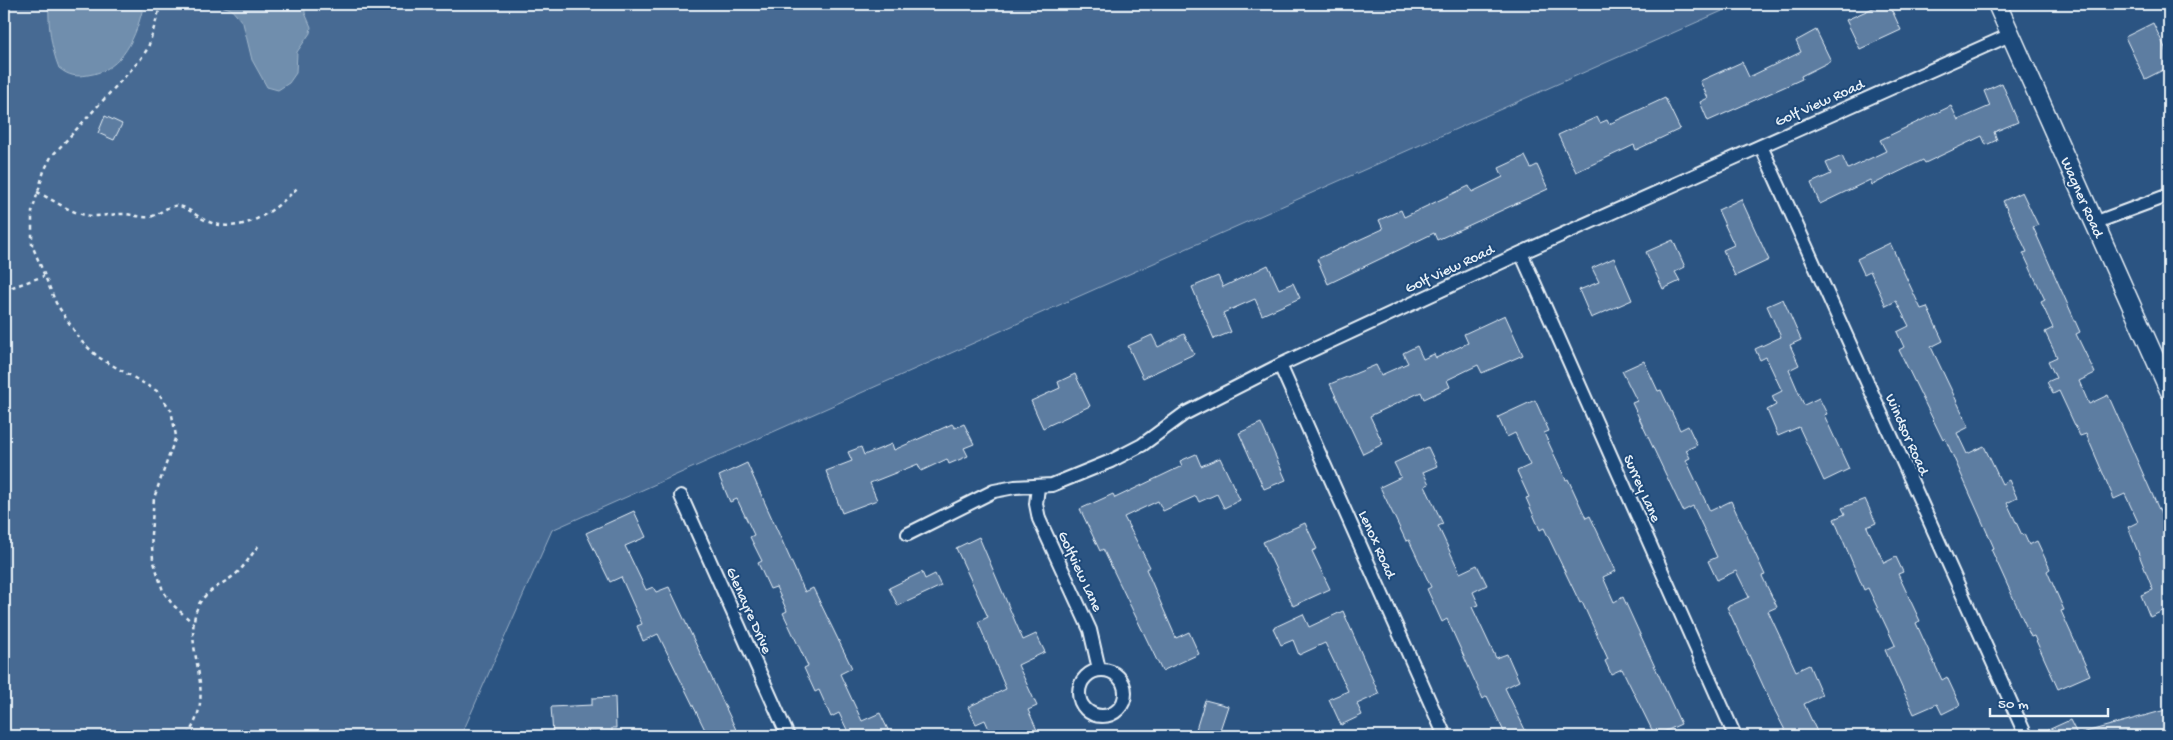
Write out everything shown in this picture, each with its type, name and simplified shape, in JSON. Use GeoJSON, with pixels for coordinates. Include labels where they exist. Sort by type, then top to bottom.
{"type":"FeatureCollection","features":[{"type":"Feature","properties":{"kind":"street","name":"Wagner Road"},"geometry":{"type":"LineString","coordinates":[[1997,4],[2169,390]]}},
{"type":"Feature","properties":{"kind":"street","name":"Golf View Road"},"geometry":{"type":"LineString","coordinates":[[908,534],[994,491],[1015,487],[1038,487],[1068,480],[1119,457],[1142,445],[1184,414],[1280,364],[1521,253],[2010,35]]}},
{"type":"Feature","properties":{"kind":"street","name":"Windsor Road"},"geometry":{"type":"LineString","coordinates":[[1761,146],[2026,736]]}},
{"type":"Feature","properties":{"kind":"street"},"geometry":{"type":"LineString","coordinates":[[2094,223],[2169,195]]}},
{"type":"Feature","properties":{"kind":"street","name":"Surrey Lane"},"geometry":{"type":"LineString","coordinates":[[1521,253],[1735,736]]}},
{"type":"Feature","properties":{"kind":"street","name":"Lenox Road"},"geometry":{"type":"LineString","coordinates":[[1280,364],[1445,736]]}},
{"type":"Feature","properties":{"kind":"street","name":"Golfview Lane"},"geometry":{"type":"LineString","coordinates":[[1038,487],[1036,504],[1039,519],[1090,630],[1099,669]]}},
{"type":"Feature","properties":{"kind":"street","name":"Glenayre Drive"},"geometry":{"type":"LineString","coordinates":[[681,496],[788,736]]}},
{"type":"Feature","properties":{"kind":"path"},"geometry":{"type":"LineString","coordinates":[[161,4],[148,48],[118,85],[51,157],[36,192],[32,212],[32,245],[44,276],[66,322],[81,341],[98,358],[157,391],[171,410],[176,436],[154,498],[151,534],[153,559],[163,591],[172,604],[194,624]]}},
{"type":"Feature","properties":{"kind":"path"},"geometry":{"type":"LineString","coordinates":[[36,192],[79,214],[150,217],[175,205],[212,224],[225,227],[249,223],[262,216],[286,200],[298,187]]}},
{"type":"Feature","properties":{"kind":"path"},"geometry":{"type":"LineString","coordinates":[[4,290],[44,276]]}},
{"type":"Feature","properties":{"kind":"path"},"geometry":{"type":"LineString","coordinates":[[187,736],[201,709],[202,693],[194,624],[202,599],[241,569],[260,544]]}},
{"type":"Feature","properties":{"kind":"shaded area"},"geometry":{"type":"Polygon","coordinates":[[[4,4],[1738,4],[552,530],[461,736],[4,736],[4,4]]]}},
{"type":"Feature","properties":{"kind":"shaded area"},"geometry":{"type":"Polygon","coordinates":[[[49,4],[144,4],[132,39],[119,59],[100,72],[80,76],[66,73],[59,68],[51,36],[49,4]]]}},
{"type":"Feature","properties":{"kind":"shaded area"},"geometry":{"type":"Polygon","coordinates":[[[215,4],[305,4],[305,13],[311,27],[310,33],[297,52],[296,73],[289,83],[278,90],[267,87],[252,60],[243,23],[231,9],[215,4]]]}},
{"type":"Feature","properties":{"kind":"building"},"geometry":{"type":"Polygon","coordinates":[[[1882,4],[1889,4],[1901,30],[1860,49],[1846,20],[1882,4]]]}},
{"type":"Feature","properties":{"kind":"building"},"geometry":{"type":"Polygon","coordinates":[[[2153,23],[2169,56],[2169,67],[2145,79],[2125,37],[2153,23]]]}},
{"type":"Feature","properties":{"kind":"building"},"geometry":{"type":"Polygon","coordinates":[[[1816,30],[1831,61],[1801,76],[1802,79],[1708,121],[1700,102],[1708,98],[1700,81],[1742,62],[1749,77],[1801,52],[1796,41],[1816,30]]]}},
{"type":"Feature","properties":{"kind":"building"},"geometry":{"type":"Polygon","coordinates":[[[2002,83],[2018,122],[1994,132],[1997,140],[1986,145],[1982,136],[1925,163],[1923,160],[1872,185],[1870,180],[1820,204],[1811,183],[1831,174],[1826,163],[1842,156],[1848,169],[1886,151],[1880,140],[1951,106],[1958,120],[1990,106],[1984,91],[2002,83]]]}},
{"type":"Feature","properties":{"kind":"building"},"geometry":{"type":"Polygon","coordinates":[[[1665,98],[1680,129],[1636,150],[1634,145],[1576,172],[1558,135],[1597,117],[1600,123],[1607,120],[1609,124],[1665,98]]]}},
{"type":"Feature","properties":{"kind":"building"},"geometry":{"type":"Polygon","coordinates":[[[105,116],[122,124],[114,140],[98,133],[105,116]]]}},
{"type":"Feature","properties":{"kind":"building"},"geometry":{"type":"Polygon","coordinates":[[[1525,156],[1531,168],[1537,165],[1548,189],[1437,240],[1434,233],[1328,284],[1317,259],[1383,229],[1379,220],[1401,210],[1404,217],[1469,186],[1472,192],[1503,177],[1499,168],[1525,156]]]}},
{"type":"Feature","properties":{"kind":"building"},"geometry":{"type":"Polygon","coordinates":[[[2022,192],[2038,225],[2033,227],[2080,332],[2076,334],[2095,373],[2079,381],[2089,404],[2108,395],[2169,532],[2169,608],[2150,617],[2141,595],[2153,590],[2128,527],[2138,522],[2125,494],[2114,499],[2086,434],[2080,436],[2059,391],[2053,394],[2047,382],[2056,378],[2048,361],[2057,357],[2045,332],[2053,328],[2041,302],[2045,300],[2023,253],[2027,252],[2003,201],[2022,192]]]}},
{"type":"Feature","properties":{"kind":"building"},"geometry":{"type":"Polygon","coordinates":[[[1741,199],[1769,260],[1735,276],[1723,250],[1734,245],[1718,210],[1741,199]]]}},
{"type":"Feature","properties":{"kind":"building"},"geometry":{"type":"Polygon","coordinates":[[[1673,240],[1685,267],[1675,272],[1680,281],[1663,289],[1646,252],[1673,240]]]}},
{"type":"Feature","properties":{"kind":"building"},"geometry":{"type":"Polygon","coordinates":[[[1890,243],[1921,309],[1927,307],[1943,341],[1931,347],[1969,427],[1957,433],[1967,454],[1984,446],[2002,484],[2009,480],[2017,498],[2007,503],[2022,535],[2024,534],[2029,545],[2037,541],[2050,569],[2047,571],[2064,610],[2061,611],[2090,675],[2058,689],[2034,636],[2031,637],[1991,549],[1994,548],[1945,438],[1943,440],[1899,350],[1904,347],[1897,332],[1909,326],[1896,301],[1886,306],[1870,271],[1864,274],[1857,259],[1890,243]]]}},
{"type":"Feature","properties":{"kind":"building"},"geometry":{"type":"Polygon","coordinates":[[[1614,258],[1632,300],[1591,318],[1579,290],[1599,282],[1592,268],[1614,258]]]}},
{"type":"Feature","properties":{"kind":"building"},"geometry":{"type":"Polygon","coordinates":[[[1268,265],[1279,289],[1293,283],[1300,298],[1262,315],[1255,299],[1223,313],[1231,332],[1214,339],[1192,287],[1218,276],[1223,287],[1268,265]]]}},
{"type":"Feature","properties":{"kind":"building"},"geometry":{"type":"Polygon","coordinates":[[[1783,299],[1801,340],[1790,345],[1799,365],[1789,370],[1804,405],[1819,398],[1827,414],[1824,415],[1849,469],[1824,481],[1799,427],[1778,436],[1767,410],[1776,405],[1772,396],[1782,391],[1766,357],[1760,360],[1755,349],[1781,337],[1767,306],[1783,299]]]}},
{"type":"Feature","properties":{"kind":"building"},"geometry":{"type":"Polygon","coordinates":[[[1505,315],[1523,355],[1482,373],[1478,365],[1447,380],[1450,387],[1424,399],[1421,392],[1370,416],[1383,444],[1363,454],[1330,384],[1376,365],[1381,375],[1408,363],[1403,353],[1417,346],[1423,359],[1434,354],[1436,358],[1468,343],[1464,334],[1505,315]]]}},
{"type":"Feature","properties":{"kind":"building"},"geometry":{"type":"Polygon","coordinates":[[[1184,334],[1194,354],[1143,378],[1128,346],[1152,335],[1158,347],[1184,334]]]}},
{"type":"Feature","properties":{"kind":"building"},"geometry":{"type":"Polygon","coordinates":[[[1644,361],[1658,391],[1661,390],[1680,430],[1688,426],[1697,445],[1686,450],[1690,458],[1686,460],[1710,511],[1731,501],[1765,575],[1762,576],[1777,607],[1768,611],[1796,671],[1809,665],[1822,695],[1804,704],[1819,736],[1788,736],[1772,705],[1727,607],[1749,597],[1736,571],[1717,580],[1708,561],[1717,557],[1693,506],[1683,511],[1632,403],[1637,401],[1622,371],[1644,361]]]}},
{"type":"Feature","properties":{"kind":"building"},"geometry":{"type":"Polygon","coordinates":[[[1075,374],[1090,406],[1043,428],[1031,401],[1060,388],[1058,382],[1075,374]]]}},
{"type":"Feature","properties":{"kind":"building"},"geometry":{"type":"Polygon","coordinates":[[[1535,400],[1549,431],[1544,433],[1566,480],[1568,479],[1586,518],[1590,516],[1616,571],[1603,577],[1614,602],[1623,597],[1681,724],[1655,736],[1622,669],[1611,674],[1605,661],[1608,659],[1582,602],[1580,603],[1544,528],[1540,530],[1526,498],[1529,497],[1517,471],[1530,465],[1515,433],[1507,437],[1498,417],[1535,400]]]}},
{"type":"Feature","properties":{"kind":"building"},"geometry":{"type":"Polygon","coordinates":[[[1261,423],[1286,480],[1264,489],[1239,433],[1261,423]]]}},
{"type":"Feature","properties":{"kind":"building"},"geometry":{"type":"Polygon","coordinates":[[[952,424],[955,428],[964,424],[974,444],[964,448],[968,456],[949,464],[947,459],[921,471],[918,464],[870,483],[877,500],[842,513],[826,471],[852,461],[848,452],[861,447],[864,455],[892,444],[894,450],[952,424]]]}},
{"type":"Feature","properties":{"kind":"building"},"geometry":{"type":"Polygon","coordinates":[[[1428,447],[1437,466],[1423,472],[1429,484],[1425,486],[1443,524],[1438,526],[1460,573],[1477,565],[1487,585],[1473,592],[1479,605],[1472,607],[1496,658],[1507,654],[1519,681],[1505,688],[1528,736],[1506,736],[1487,696],[1483,699],[1447,619],[1442,622],[1427,589],[1431,587],[1409,540],[1406,541],[1380,487],[1401,477],[1394,463],[1428,447]]]}},
{"type":"Feature","properties":{"kind":"building"},"geometry":{"type":"Polygon","coordinates":[[[1196,454],[1201,466],[1220,458],[1240,500],[1224,508],[1217,494],[1199,502],[1196,496],[1163,511],[1158,501],[1124,517],[1150,567],[1146,569],[1176,638],[1189,632],[1199,654],[1162,671],[1103,549],[1100,551],[1080,509],[1113,494],[1115,498],[1182,466],[1180,461],[1196,454]]]}},
{"type":"Feature","properties":{"kind":"building"},"geometry":{"type":"Polygon","coordinates":[[[747,463],[805,592],[813,588],[852,668],[840,674],[862,721],[880,713],[891,736],[850,736],[839,713],[831,717],[819,690],[815,692],[804,668],[808,666],[783,613],[787,611],[776,587],[770,589],[758,563],[762,561],[750,537],[754,535],[737,499],[730,502],[719,476],[747,463]]]}},
{"type":"Feature","properties":{"kind":"building"},"geometry":{"type":"Polygon","coordinates":[[[1865,499],[1876,523],[1867,527],[1884,563],[1896,557],[1903,572],[1898,574],[1920,621],[1916,623],[1942,680],[1947,677],[1960,705],[1942,714],[1937,704],[1914,714],[1885,650],[1895,645],[1868,588],[1864,590],[1834,519],[1845,514],[1842,508],[1865,499]]]}},
{"type":"Feature","properties":{"kind":"building"},"geometry":{"type":"Polygon","coordinates":[[[634,511],[646,537],[625,546],[646,590],[653,587],[656,592],[669,587],[739,736],[708,736],[658,634],[643,641],[637,626],[642,624],[621,577],[610,582],[586,533],[634,511]]]}},
{"type":"Feature","properties":{"kind":"building"},"geometry":{"type":"Polygon","coordinates":[[[1305,523],[1317,549],[1312,551],[1330,589],[1293,606],[1263,542],[1305,523]]]}},
{"type":"Feature","properties":{"kind":"building"},"geometry":{"type":"Polygon","coordinates":[[[979,537],[1023,640],[1036,634],[1045,652],[1018,665],[1037,706],[1028,710],[1037,730],[1023,736],[992,736],[985,720],[976,724],[968,707],[1006,689],[978,622],[988,617],[956,548],[979,537]]]}},
{"type":"Feature","properties":{"kind":"building"},"geometry":{"type":"Polygon","coordinates":[[[922,572],[925,579],[935,574],[941,586],[898,606],[889,588],[922,572]]]}},
{"type":"Feature","properties":{"kind":"building"},"geometry":{"type":"Polygon","coordinates":[[[1343,611],[1379,694],[1357,704],[1362,715],[1341,725],[1329,699],[1348,691],[1325,643],[1299,655],[1293,640],[1281,645],[1273,628],[1303,614],[1309,627],[1343,611]]]}},
{"type":"Feature","properties":{"kind":"building"},"geometry":{"type":"Polygon","coordinates":[[[615,697],[616,728],[612,728],[612,732],[553,735],[551,707],[592,705],[592,698],[615,697]]]}},
{"type":"Feature","properties":{"kind":"building"},"geometry":{"type":"Polygon","coordinates":[[[1205,700],[1228,706],[1218,736],[1194,736],[1205,700]]]}},
{"type":"Feature","properties":{"kind":"building"},"geometry":{"type":"Polygon","coordinates":[[[2169,709],[2169,736],[2083,736],[2082,733],[2169,709]]]}},
{"type":"Feature","properties":{"kind":"building"},"geometry":{"type":"Polygon","coordinates":[[[2070,720],[2078,736],[2035,736],[2070,720]]]}}]}
